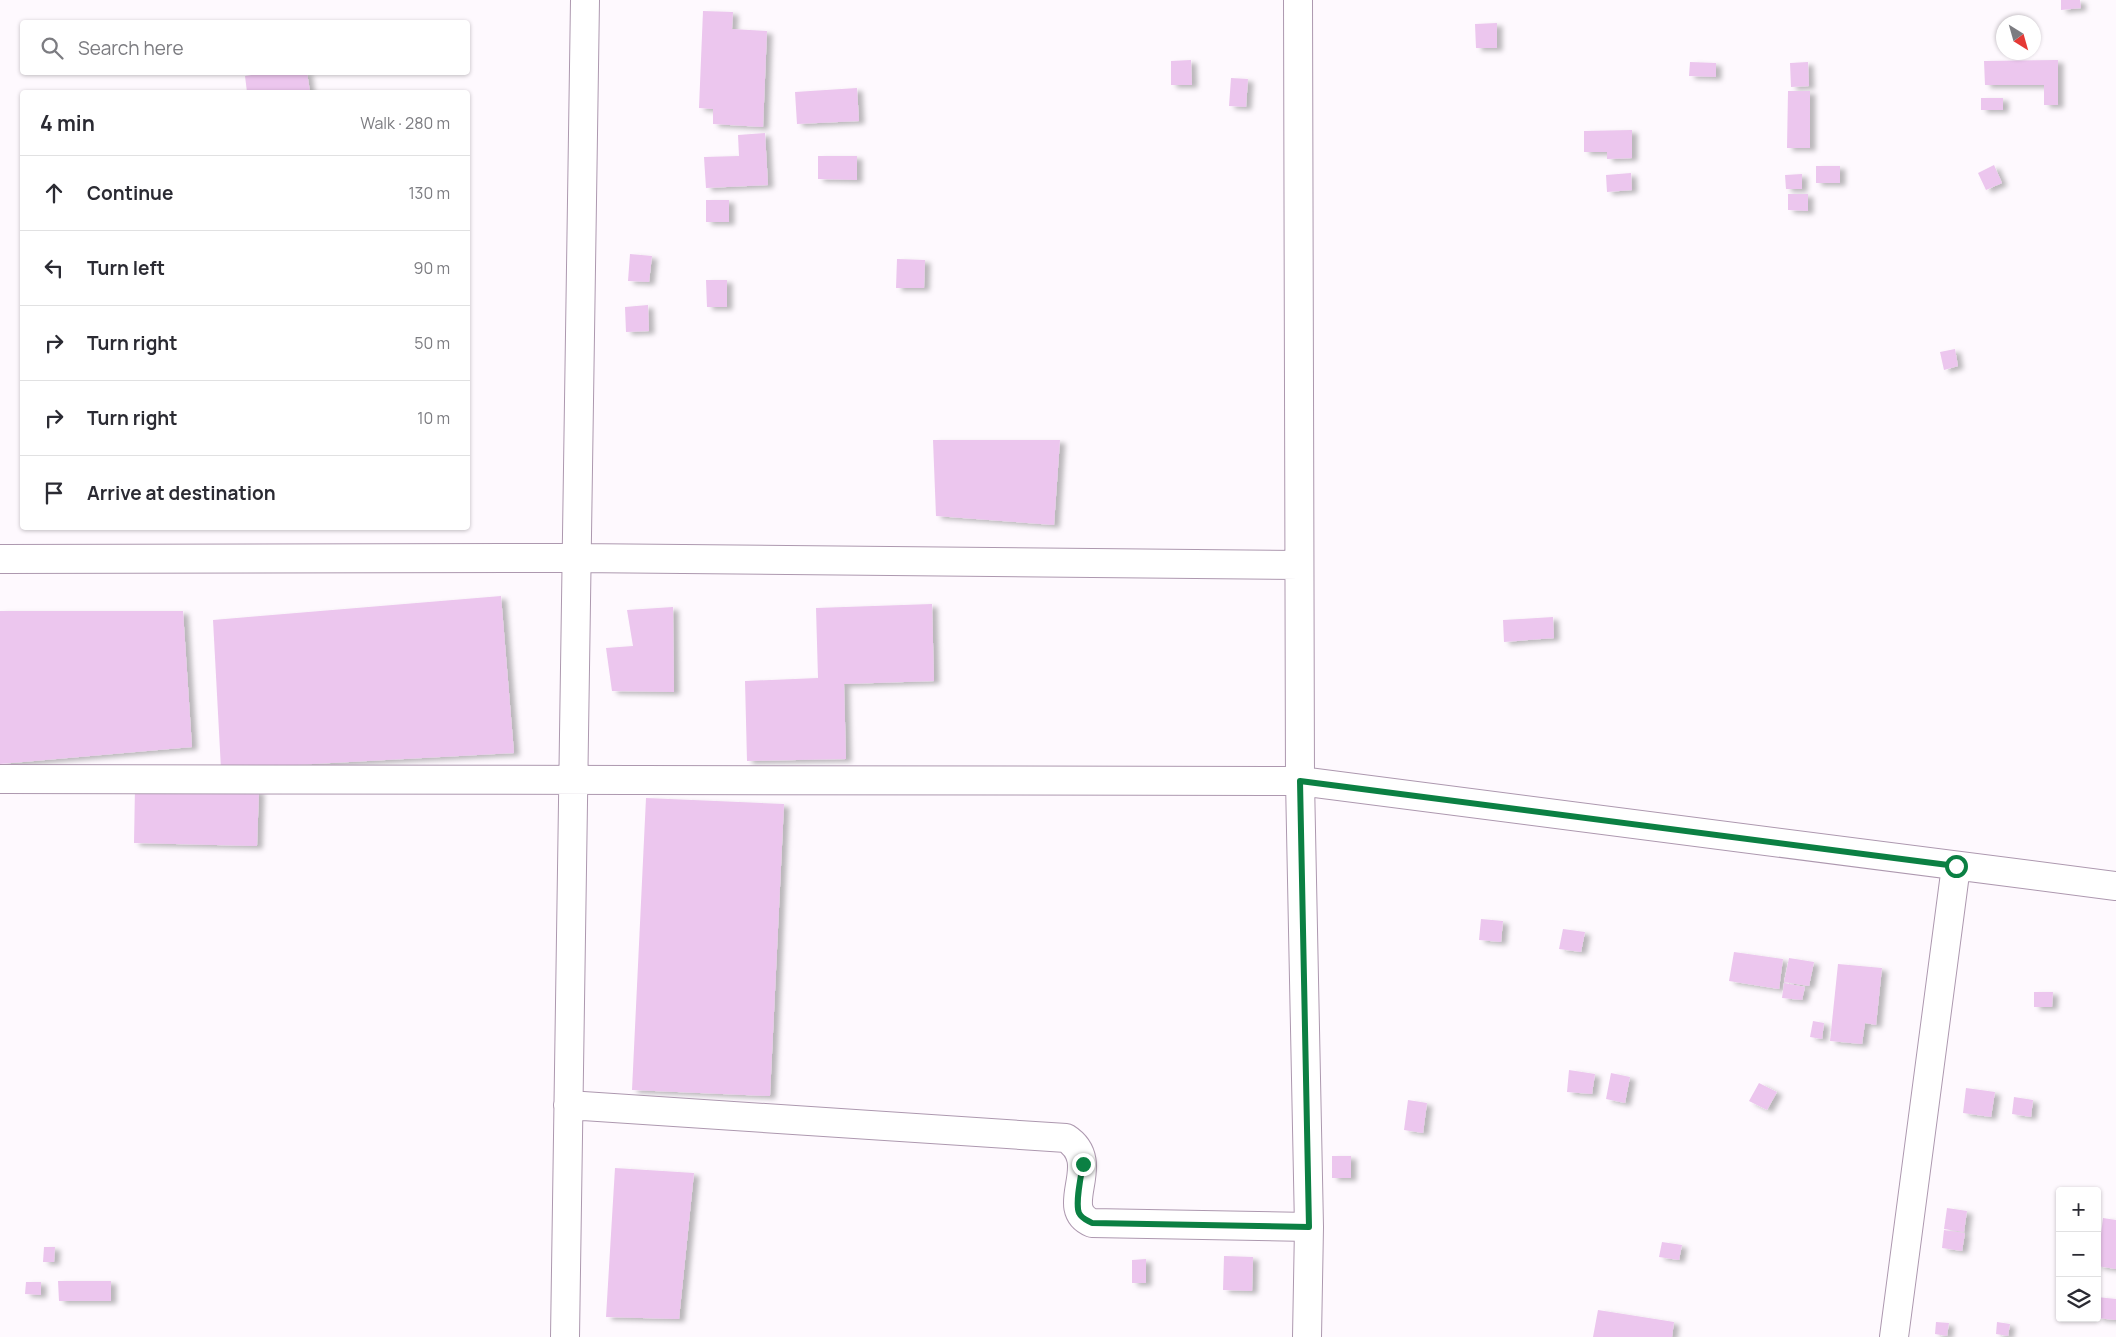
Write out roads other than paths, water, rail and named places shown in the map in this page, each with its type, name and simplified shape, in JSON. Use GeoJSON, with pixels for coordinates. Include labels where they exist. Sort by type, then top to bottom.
{"type":"FeatureCollection","features":[{"type":"Feature","properties":{"kind":"street"},"geometry":{"type":"LineString","coordinates":[[564,1337],[585,0]]}},
{"type":"Feature","properties":{"kind":"street"},"geometry":{"type":"LineString","coordinates":[[1298,0],[1300,781],[1309,1227],[1308,1337]]}},
{"type":"Feature","properties":{"kind":"street"},"geometry":{"type":"LineString","coordinates":[[0,559],[576,558],[1299,564]]}},
{"type":"Feature","properties":{"kind":"street"},"geometry":{"type":"LineString","coordinates":[[0,779],[1300,781],[2116,886]]}},
{"type":"Feature","properties":{"kind":"street"},"geometry":{"type":"LineString","coordinates":[[1894,1337],[1956,866]]}},
{"type":"Feature","properties":{"kind":"street"},"geometry":{"type":"LineString","coordinates":[[568,1105],[1066,1138],[1075,1144],[1081,1153],[1083,1164],[1078,1204],[1079,1212],[1084,1219],[1092,1223],[1309,1227]]}}]}
